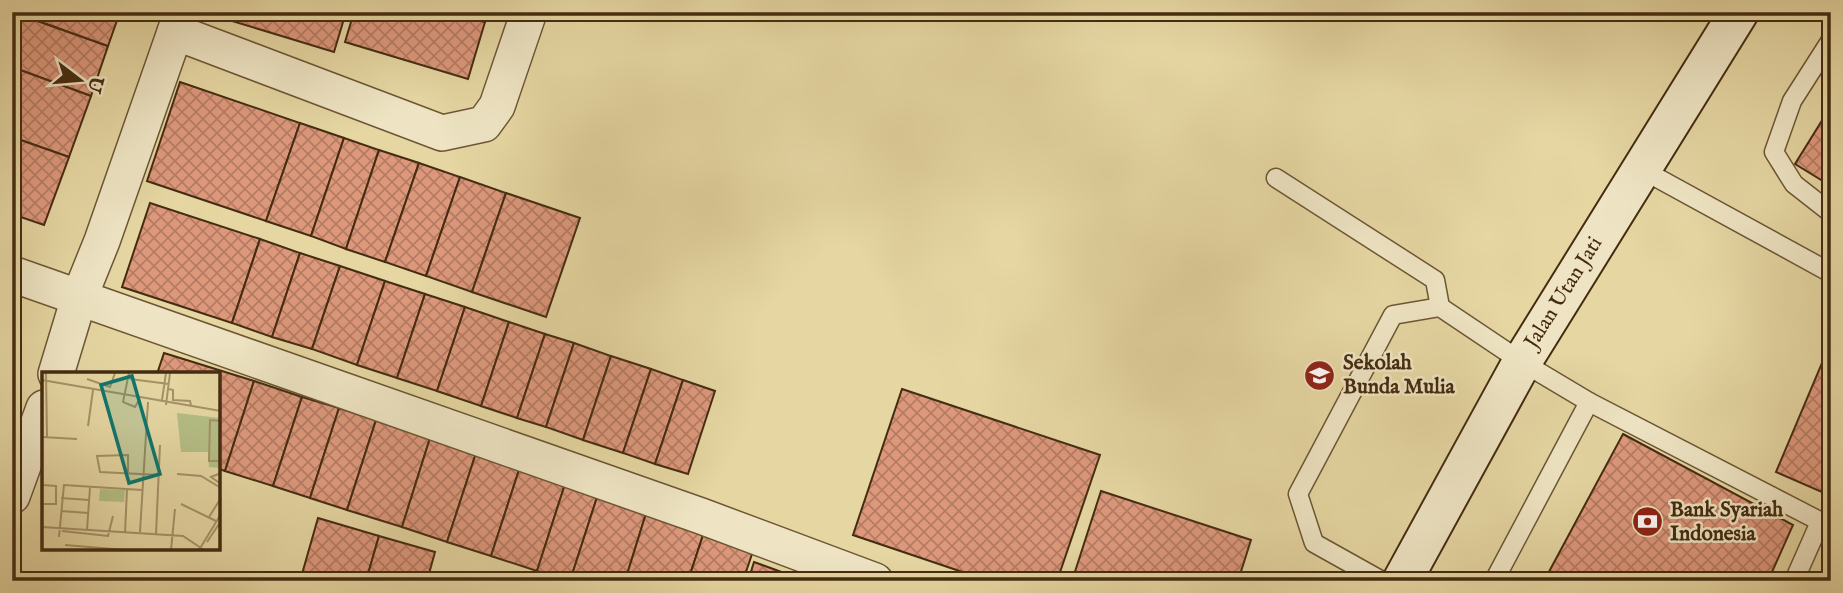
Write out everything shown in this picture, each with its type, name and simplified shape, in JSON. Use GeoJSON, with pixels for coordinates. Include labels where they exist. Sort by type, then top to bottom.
{"type":"FeatureCollection","features":[{"type":"Feature","properties":{"kind":"main road","name":"Jalan Utan Jati"},"geometry":{"type":"LineString","coordinates":[[1402,581],[1522,362],[1739,12]]}},
{"type":"Feature","properties":{"kind":"street"},"geometry":{"type":"LineString","coordinates":[[57,372],[79,298],[102,242],[179,22],[442,133],[484,124],[497,106],[529,12]]}},
{"type":"Feature","properties":{"kind":"street"},"geometry":{"type":"LineString","coordinates":[[12,274],[701,516],[875,581]]}},
{"type":"Feature","properties":{"kind":"street"},"geometry":{"type":"LineString","coordinates":[[12,496],[42,414]]}},
{"type":"Feature","properties":{"kind":"lane"},"geometry":{"type":"LineString","coordinates":[[1831,40],[1792,101],[1774,152],[1794,184],[1831,213]]}},
{"type":"Feature","properties":{"kind":"lane"},"geometry":{"type":"LineString","coordinates":[[1641,169],[1831,273]]}},
{"type":"Feature","properties":{"kind":"lane"},"geometry":{"type":"LineString","coordinates":[[1276,178],[1435,280],[1440,307]]}},
{"type":"Feature","properties":{"kind":"lane"},"geometry":{"type":"LineString","coordinates":[[1382,581],[1314,543],[1298,494],[1393,315],[1440,307],[1588,402],[1826,524],[1794,581]]}},
{"type":"Feature","properties":{"kind":"lane"},"geometry":{"type":"LineString","coordinates":[[1494,581],[1588,402]]}},
{"type":"Feature","properties":{"kind":"building"},"geometry":{"type":"Polygon","coordinates":[[[12,12],[108,46],[91,96],[12,67],[12,12]]]}},
{"type":"Feature","properties":{"kind":"building"},"geometry":{"type":"Polygon","coordinates":[[[13,12],[120,12],[108,46],[13,12]]]}},
{"type":"Feature","properties":{"kind":"building"},"geometry":{"type":"Polygon","coordinates":[[[231,12],[346,12],[334,52],[229,20],[231,12]]]}},
{"type":"Feature","properties":{"kind":"building"},"geometry":{"type":"Polygon","coordinates":[[[354,12],[453,12],[485,22],[468,79],[345,42],[354,12]]]}},
{"type":"Feature","properties":{"kind":"building"},"geometry":{"type":"Polygon","coordinates":[[[453,12],[489,12],[485,22],[453,12]]]}},
{"type":"Feature","properties":{"kind":"building"},"geometry":{"type":"Polygon","coordinates":[[[12,67],[91,96],[69,157],[12,137],[12,67]]]}},
{"type":"Feature","properties":{"kind":"building"},"geometry":{"type":"Polygon","coordinates":[[[180,82],[300,123],[266,221],[147,181],[180,82]]]}},
{"type":"Feature","properties":{"kind":"building"},"geometry":{"type":"Polygon","coordinates":[[[1831,106],[1831,186],[1795,164],[1831,106]]]}},
{"type":"Feature","properties":{"kind":"building"},"geometry":{"type":"Polygon","coordinates":[[[300,123],[344,138],[311,236],[266,221],[300,123]]]}},
{"type":"Feature","properties":{"kind":"building"},"geometry":{"type":"Polygon","coordinates":[[[12,137],[69,157],[44,225],[12,214],[12,137]]]}},
{"type":"Feature","properties":{"kind":"building"},"geometry":{"type":"Polygon","coordinates":[[[344,138],[379,150],[346,249],[311,236],[344,138]]]}},
{"type":"Feature","properties":{"kind":"building"},"geometry":{"type":"Polygon","coordinates":[[[379,150],[419,163],[385,262],[346,249],[379,150]]]}},
{"type":"Feature","properties":{"kind":"building"},"geometry":{"type":"Polygon","coordinates":[[[419,163],[460,177],[426,276],[385,262],[419,163]]]}},
{"type":"Feature","properties":{"kind":"building"},"geometry":{"type":"Polygon","coordinates":[[[460,177],[506,193],[472,292],[426,276],[460,177]]]}},
{"type":"Feature","properties":{"kind":"building"},"geometry":{"type":"Polygon","coordinates":[[[506,193],[580,218],[546,317],[472,292],[506,193]]]}},
{"type":"Feature","properties":{"kind":"building"},"geometry":{"type":"Polygon","coordinates":[[[150,203],[260,239],[232,323],[122,287],[150,203]]]}},
{"type":"Feature","properties":{"kind":"building"},"geometry":{"type":"Polygon","coordinates":[[[260,239],[300,253],[272,337],[232,323],[260,239]]]}},
{"type":"Feature","properties":{"kind":"building"},"geometry":{"type":"Polygon","coordinates":[[[300,253],[340,266],[312,349],[272,337],[300,253]]]}},
{"type":"Feature","properties":{"kind":"building"},"geometry":{"type":"Polygon","coordinates":[[[340,266],[385,281],[357,365],[312,349],[340,266]]]}},
{"type":"Feature","properties":{"kind":"building"},"geometry":{"type":"Polygon","coordinates":[[[385,281],[425,294],[397,378],[357,365],[385,281]]]}},
{"type":"Feature","properties":{"kind":"building"},"geometry":{"type":"Polygon","coordinates":[[[425,294],[465,307],[437,391],[397,378],[425,294]]]}},
{"type":"Feature","properties":{"kind":"building"},"geometry":{"type":"Polygon","coordinates":[[[465,307],[509,322],[481,406],[437,391],[465,307]]]}},
{"type":"Feature","properties":{"kind":"building"},"geometry":{"type":"Polygon","coordinates":[[[509,322],[545,334],[517,418],[481,406],[509,322]]]}},
{"type":"Feature","properties":{"kind":"building"},"geometry":{"type":"Polygon","coordinates":[[[545,334],[574,343],[546,427],[517,418],[545,334]]]}},
{"type":"Feature","properties":{"kind":"building"},"geometry":{"type":"Polygon","coordinates":[[[574,343],[611,356],[583,440],[546,427],[574,343]]]}},
{"type":"Feature","properties":{"kind":"building"},"geometry":{"type":"Polygon","coordinates":[[[1831,345],[1831,496],[1776,472],[1831,345]]]}},
{"type":"Feature","properties":{"kind":"building"},"geometry":{"type":"Polygon","coordinates":[[[164,353],[254,381],[225,471],[220,469],[220,372],[158,372],[164,353]]]}},
{"type":"Feature","properties":{"kind":"building"},"geometry":{"type":"Polygon","coordinates":[[[611,356],[651,369],[623,453],[583,440],[611,356]]]}},
{"type":"Feature","properties":{"kind":"building"},"geometry":{"type":"Polygon","coordinates":[[[651,369],[683,380],[655,464],[623,453],[651,369]]]}},
{"type":"Feature","properties":{"kind":"building"},"geometry":{"type":"Polygon","coordinates":[[[683,380],[715,391],[688,474],[655,464],[683,380]]]}},
{"type":"Feature","properties":{"kind":"building"},"geometry":{"type":"Polygon","coordinates":[[[254,381],[302,397],[273,486],[225,471],[254,381]]]}},
{"type":"Feature","properties":{"kind":"building"},"geometry":{"type":"Polygon","coordinates":[[[902,389],[1100,455],[1057,581],[989,581],[853,535],[902,389]]]}},
{"type":"Feature","properties":{"kind":"building"},"geometry":{"type":"Polygon","coordinates":[[[302,397],[339,408],[310,498],[273,486],[302,397]]]}},
{"type":"Feature","properties":{"kind":"building"},"geometry":{"type":"Polygon","coordinates":[[[339,408],[376,420],[347,510],[310,498],[339,408]]]}},
{"type":"Feature","properties":{"kind":"building"},"geometry":{"type":"Polygon","coordinates":[[[376,420],[430,438],[402,527],[347,510],[376,420]]]}},
{"type":"Feature","properties":{"kind":"building"},"geometry":{"type":"Polygon","coordinates":[[[1623,434],[1793,525],[1768,581],[1544,581],[1623,434]]]}},
{"type":"Feature","properties":{"kind":"building"},"geometry":{"type":"Polygon","coordinates":[[[430,438],[476,453],[447,542],[402,527],[430,438]]]}},
{"type":"Feature","properties":{"kind":"building"},"geometry":{"type":"Polygon","coordinates":[[[476,453],[520,467],[491,556],[447,542],[476,453]]]}},
{"type":"Feature","properties":{"kind":"building"},"geometry":{"type":"Polygon","coordinates":[[[520,467],[566,481],[537,571],[491,556],[520,467]]]}},
{"type":"Feature","properties":{"kind":"building"},"geometry":{"type":"Polygon","coordinates":[[[566,481],[599,491],[570,581],[537,571],[566,481]]]}},
{"type":"Feature","properties":{"kind":"building"},"geometry":{"type":"Polygon","coordinates":[[[599,491],[648,507],[625,581],[570,581],[599,491]]]}},
{"type":"Feature","properties":{"kind":"building"},"geometry":{"type":"Polygon","coordinates":[[[1101,491],[1251,540],[1238,581],[1072,581],[1101,491]]]}},
{"type":"Feature","properties":{"kind":"building"},"geometry":{"type":"Polygon","coordinates":[[[648,507],[706,526],[688,581],[625,581],[648,507]]]}},
{"type":"Feature","properties":{"kind":"building"},"geometry":{"type":"Polygon","coordinates":[[[318,518],[379,536],[366,581],[300,581],[318,518]]]}},
{"type":"Feature","properties":{"kind":"building"},"geometry":{"type":"Polygon","coordinates":[[[706,526],[756,542],[743,581],[688,581],[706,526]]]}},
{"type":"Feature","properties":{"kind":"building"},"geometry":{"type":"Polygon","coordinates":[[[379,536],[435,552],[427,581],[366,581],[379,536]]]}},
{"type":"Feature","properties":{"kind":"building"},"geometry":{"type":"Polygon","coordinates":[[[754,562],[806,581],[748,581],[754,562]]]}},
{"type":"Feature","properties":{"kind":"place","name":"Sekolah Bunda Mulia"},"geometry":{"type":"Point","coordinates":[1320,375]}},
{"type":"Feature","properties":{"kind":"place","name":"Bank Syariah Indonesia"},"geometry":{"type":"Point","coordinates":[1647,522]}}]}
